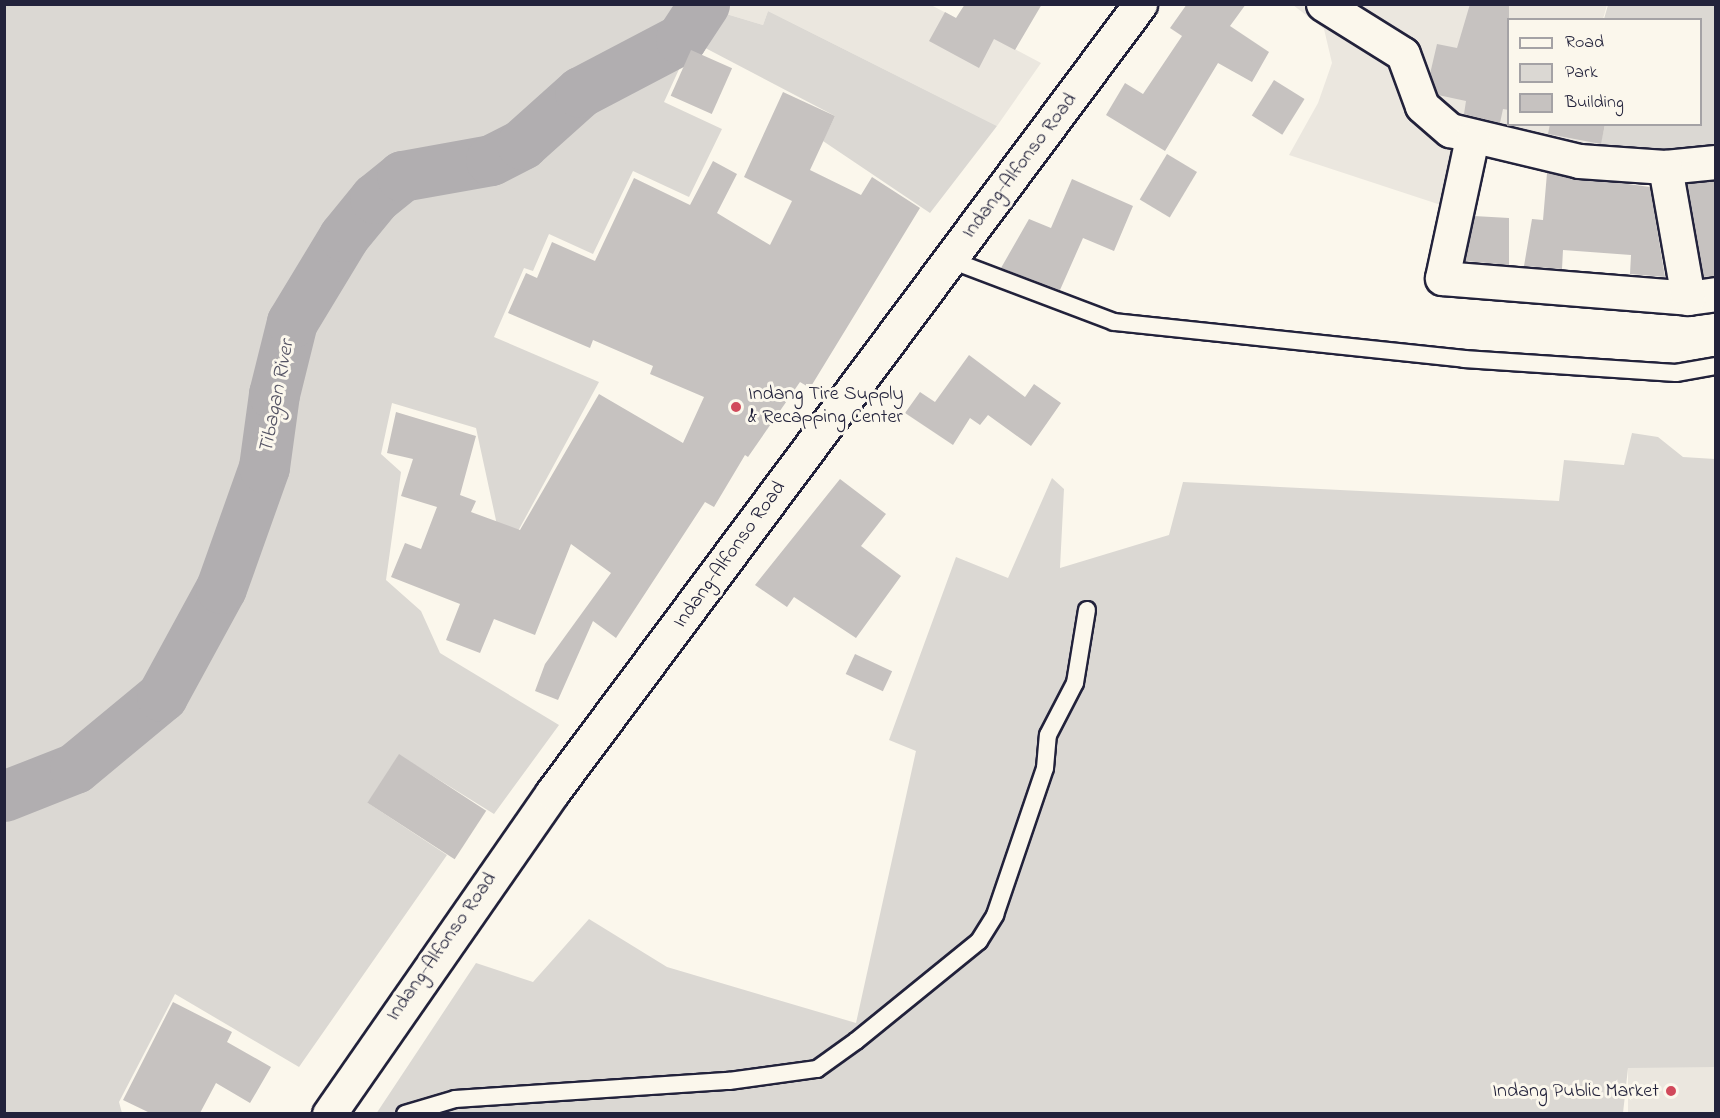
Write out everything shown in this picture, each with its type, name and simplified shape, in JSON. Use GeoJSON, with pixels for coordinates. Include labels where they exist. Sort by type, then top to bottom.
{"type":"FeatureCollection","features":[{"type":"Feature","properties":{"kind":"main road","name":"Indang-Alfonso Road"},"geometry":{"type":"LineString","coordinates":[[329,1113],[532,822],[1140,4]]}},
{"type":"Feature","properties":{"kind":"main road"},"geometry":{"type":"LineString","coordinates":[[1323,4],[1403,54],[1425,111],[1445,127],[1472,138],[1579,161],[1665,167],[1716,162]]}},
{"type":"Feature","properties":{"kind":"main road"},"geometry":{"type":"LineString","coordinates":[[1472,138],[1442,278],[1702,296],[1665,167]]}},
{"type":"Feature","properties":{"kind":"lane"},"geometry":{"type":"LineString","coordinates":[[951,260],[1114,322],[1464,359],[1676,373],[1716,366]]}},
{"type":"Feature","properties":{"kind":"lane"},"geometry":{"type":"LineString","coordinates":[[405,1113],[455,1099],[729,1081],[817,1069],[856,1041],[979,941],[995,915],[1045,768],[1048,735],[1075,683],[1087,610]]}},
{"type":"Feature","properties":{"kind":"shaded area"},"geometry":{"type":"Polygon","coordinates":[[[720,5],[931,5],[1041,63],[997,126],[768,11],[763,25],[723,13],[720,5]]]}},
{"type":"Feature","properties":{"kind":"shaded area"},"geometry":{"type":"Polygon","coordinates":[[[1293,5],[1607,5],[1603,18],[1507,18],[1507,126],[1605,126],[1598,153],[1462,125],[1447,207],[1289,155],[1318,103],[1332,63],[1324,29],[1293,5]]]}},
{"type":"Feature","properties":{"kind":"shaded area","name":"Indang Public Market"},"geometry":{"type":"Polygon","coordinates":[[[1628,1067],[1715,1067],[1715,1113],[1628,1113],[1628,1067]]]}},
{"type":"Feature","properties":{"kind":"green space"},"geometry":{"type":"Polygon","coordinates":[[[5,5],[720,5],[723,13],[763,25],[768,11],[997,126],[930,213],[823,141],[835,116],[692,41],[664,102],[722,129],[689,197],[633,171],[593,254],[549,234],[533,271],[524,268],[494,337],[599,382],[517,533],[497,525],[476,428],[392,403],[381,454],[401,472],[386,580],[421,611],[440,653],[559,725],[494,814],[399,755],[368,803],[447,855],[299,1067],[175,994],[119,1102],[122,1113],[5,1114],[5,5]]]}},
{"type":"Feature","properties":{"kind":"green space"},"geometry":{"type":"Polygon","coordinates":[[[1608,5],[1715,5],[1715,147],[1598,153],[1605,126],[1702,126],[1702,18],[1604,18],[1608,5]]]}},
{"type":"Feature","properties":{"kind":"green space"},"geometry":{"type":"Polygon","coordinates":[[[1632,433],[1658,437],[1683,457],[1715,459],[1715,1067],[1628,1068],[1623,1113],[376,1114],[476,963],[533,982],[589,919],[667,967],[856,1023],[916,751],[889,740],[956,557],[1008,578],[1052,478],[1064,489],[1060,568],[1169,535],[1183,482],[1559,501],[1564,460],[1624,465],[1632,433]]]}},
{"type":"Feature","properties":{"kind":"building"},"geometry":{"type":"Polygon","coordinates":[[[965,4],[1042,4],[1015,50],[994,39],[979,68],[929,41],[945,12],[956,18],[965,4]]]}},
{"type":"Feature","properties":{"kind":"building"},"geometry":{"type":"Polygon","coordinates":[[[1187,4],[1246,4],[1230,26],[1269,52],[1252,82],[1218,63],[1165,151],[1106,115],[1125,83],[1143,94],[1182,36],[1170,28],[1187,4]]]}},
{"type":"Feature","properties":{"kind":"building"},"geometry":{"type":"Polygon","coordinates":[[[1470,4],[1509,4],[1507,110],[1503,109],[1500,123],[1464,114],[1466,101],[1438,95],[1430,74],[1437,44],[1457,48],[1470,4]]]}},
{"type":"Feature","properties":{"kind":"building"},"geometry":{"type":"Polygon","coordinates":[[[691,50],[732,68],[712,114],[671,96],[691,50]]]}},
{"type":"Feature","properties":{"kind":"building"},"geometry":{"type":"Polygon","coordinates":[[[1274,80],[1305,99],[1282,135],[1252,116],[1274,80]]]}},
{"type":"Feature","properties":{"kind":"building"},"geometry":{"type":"Polygon","coordinates":[[[783,92],[835,116],[810,170],[861,195],[872,177],[920,208],[810,388],[800,382],[748,457],[745,455],[714,507],[705,502],[616,638],[593,621],[558,700],[535,691],[545,664],[611,573],[571,544],[535,635],[494,619],[480,653],[446,640],[460,604],[391,577],[405,543],[421,549],[437,507],[401,496],[413,459],[387,453],[396,412],[476,436],[460,495],[476,501],[471,512],[520,530],[599,394],[683,443],[704,397],[650,374],[653,366],[593,340],[590,348],[508,313],[526,273],[537,278],[552,242],[595,261],[634,178],[690,205],[713,161],[737,174],[717,213],[770,245],[792,201],[744,177],[783,92]]]}},
{"type":"Feature","properties":{"kind":"building"},"geometry":{"type":"Polygon","coordinates":[[[1550,126],[1605,126],[1601,144],[1548,134],[1550,126]]]}},
{"type":"Feature","properties":{"kind":"building"},"geometry":{"type":"Polygon","coordinates":[[[1167,154],[1197,172],[1170,217],[1140,199],[1167,154]]]}},
{"type":"Feature","properties":{"kind":"building"},"geometry":{"type":"Polygon","coordinates":[[[1547,173],[1650,187],[1665,277],[1630,274],[1631,255],[1563,250],[1562,269],[1524,266],[1532,219],[1543,220],[1547,173]]]}},
{"type":"Feature","properties":{"kind":"building"},"geometry":{"type":"Polygon","coordinates":[[[1072,179],[1133,206],[1114,251],[1083,238],[1060,290],[1001,268],[1029,219],[1051,228],[1072,179]]]}},
{"type":"Feature","properties":{"kind":"building"},"geometry":{"type":"Polygon","coordinates":[[[1716,181],[1716,276],[1703,277],[1687,184],[1716,181]]]}},
{"type":"Feature","properties":{"kind":"building"},"geometry":{"type":"Polygon","coordinates":[[[1474,216],[1509,218],[1509,265],[1465,261],[1474,216]]]}},
{"type":"Feature","properties":{"kind":"building"},"geometry":{"type":"Polygon","coordinates":[[[969,355],[1025,397],[1034,384],[1061,403],[1031,446],[988,415],[980,425],[970,418],[953,445],[905,413],[920,392],[935,402],[969,355]]]}},
{"type":"Feature","properties":{"kind":"building"},"geometry":{"type":"Polygon","coordinates":[[[840,479],[886,514],[861,546],[901,576],[856,638],[794,597],[787,607],[755,585],[840,479]]]}},
{"type":"Feature","properties":{"kind":"building"},"geometry":{"type":"Polygon","coordinates":[[[855,654],[892,671],[883,691],[846,674],[855,654]]]}},
{"type":"Feature","properties":{"kind":"building"},"geometry":{"type":"Polygon","coordinates":[[[399,754],[486,811],[455,859],[367,803],[399,754]]]}},
{"type":"Feature","properties":{"kind":"building"},"geometry":{"type":"Polygon","coordinates":[[[173,1002],[232,1032],[227,1042],[271,1067],[250,1103],[216,1083],[200,1113],[150,1113],[123,1100],[173,1002]]]}},
{"type":"Feature","properties":{"kind":"waterway","name":"Tibagan River"},"geometry":{"type":"LineString","coordinates":[[4,796],[75,768],[162,696],[221,588],[264,467],[274,394],[292,322],[344,236],[375,198],[402,176],[491,160],[522,144],[580,92],[681,39],[704,4]]}},
{"type":"Feature","properties":{"kind":"place","name":"Indang Tire Supply & Recapping Center"},"geometry":{"type":"Point","coordinates":[736,407]}},
{"type":"Feature","properties":{"kind":"place","name":"Indang Public Market"},"geometry":{"type":"Point","coordinates":[1671,1091]}}]}
